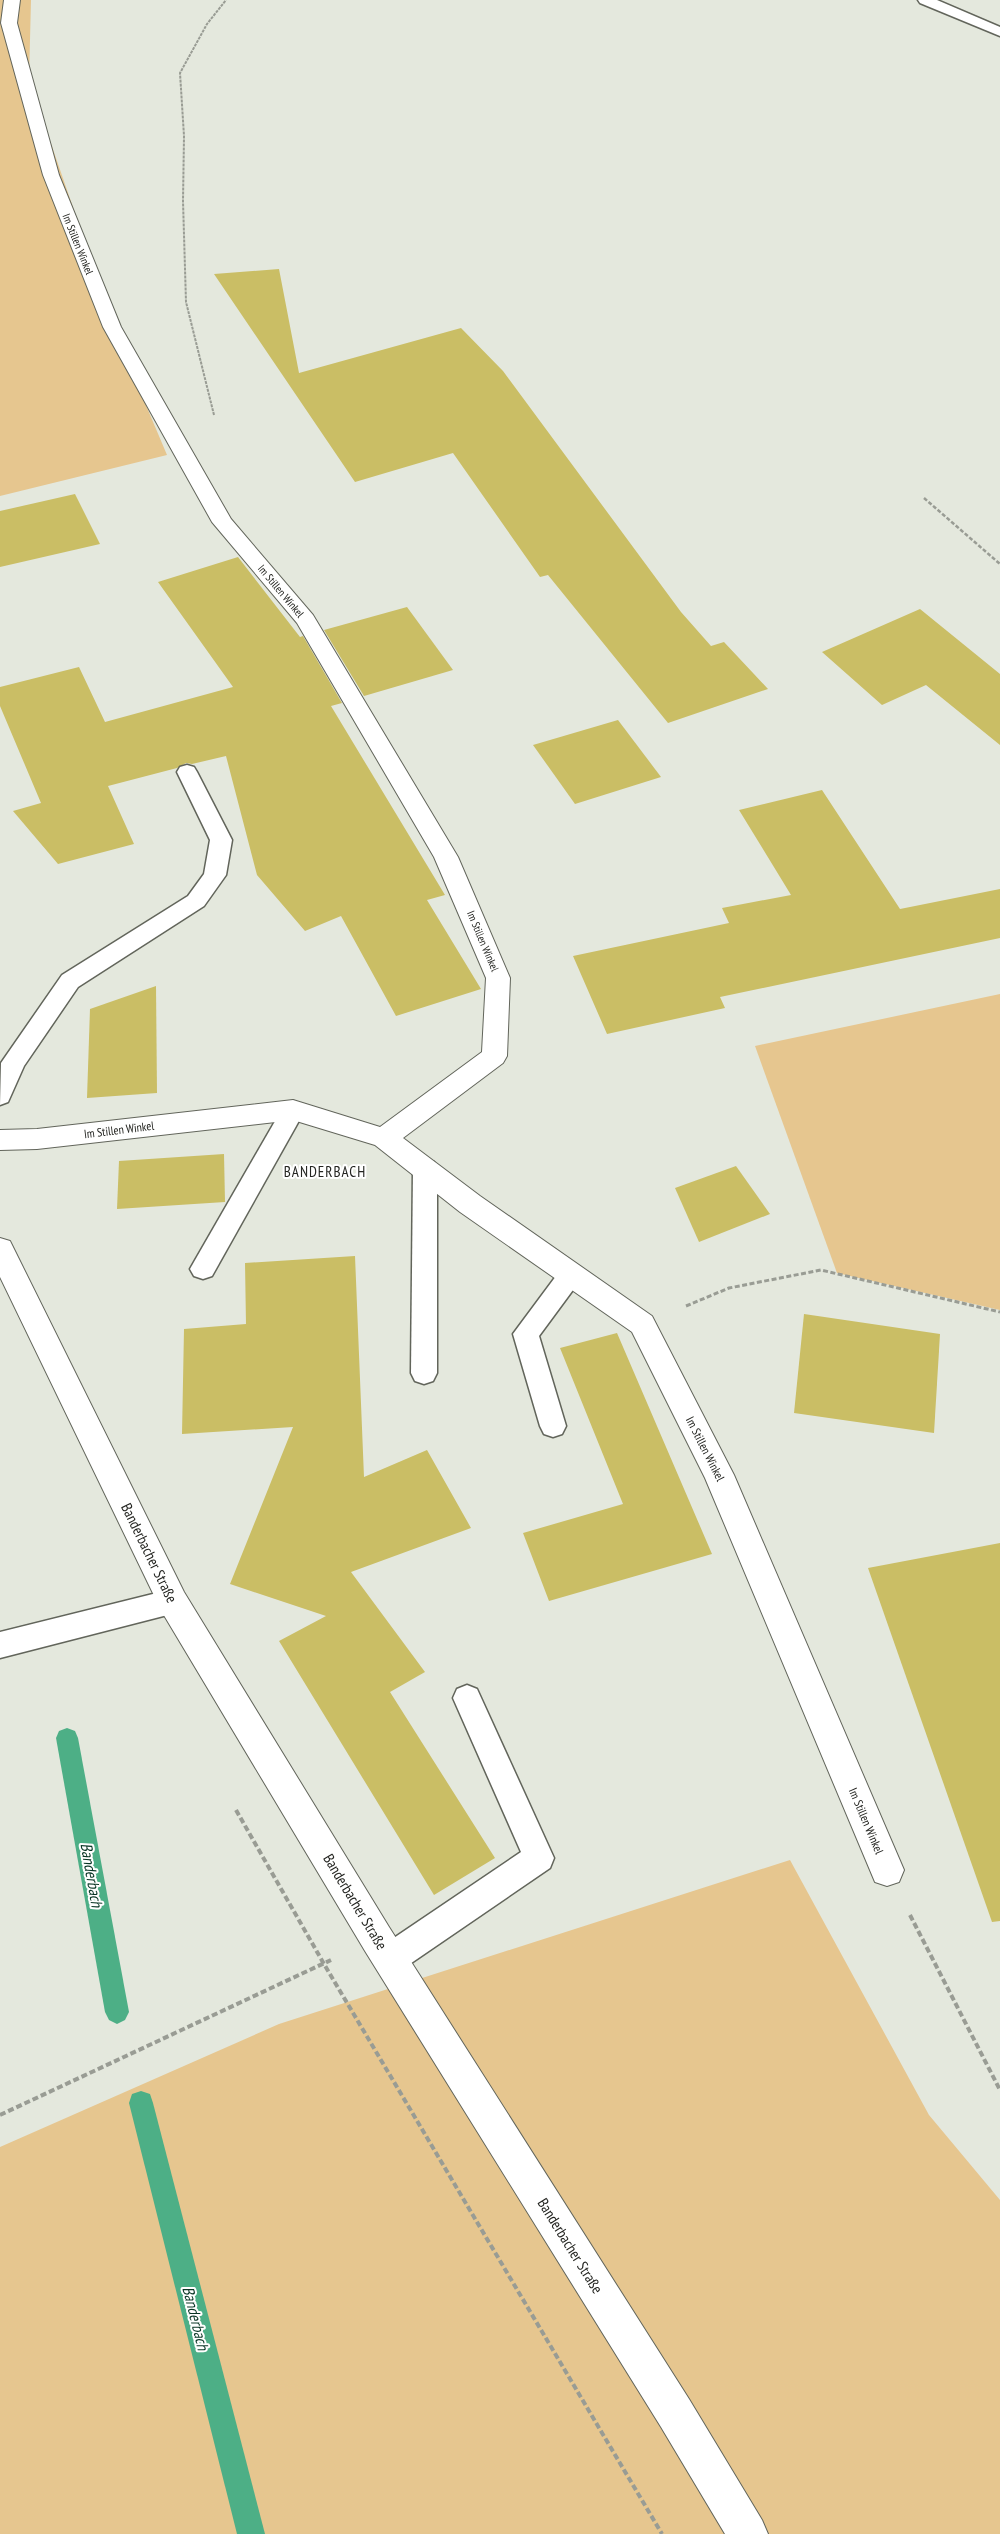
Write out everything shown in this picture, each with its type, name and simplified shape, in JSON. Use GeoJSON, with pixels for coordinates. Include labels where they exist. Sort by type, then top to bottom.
{"type":"FeatureCollection","features":[{"type":"Feature","properties":{"kind":"street","name":"Im Stillen Winkel"},"geometry":{"type":"LineString","coordinates":[[12,0],[9,23],[51,174],[112,327],[222,522],[311,628],[446,857],[498,978],[494,1056],[384,1138]]}},
{"type":"Feature","properties":{"kind":"street","name":"Im Stillen Winkel"},"geometry":{"type":"LineString","coordinates":[[0,1140],[37,1139],[293,1110],[384,1138],[470,1204],[642,1324],[719,1476],[887,1870]]}},
{"type":"Feature","properties":{"kind":"street","name":"Banderbacher Straße"},"geometry":{"type":"LineString","coordinates":[[0,1249],[173,1602],[383,1949],[675,2413],[748,2534]]}},
{"type":"Feature","properties":{"kind":"lane"},"geometry":{"type":"LineString","coordinates":[[925,0],[1000,32]]}},
{"type":"Feature","properties":{"kind":"lane"},"geometry":{"type":"LineString","coordinates":[[0,1096],[12,1063],[70,980],[196,901],[215,875],[221,840],[187,772]]}},
{"type":"Feature","properties":{"kind":"lane"},"geometry":{"type":"LineString","coordinates":[[203,1269],[293,1110]]}},
{"type":"Feature","properties":{"kind":"lane"},"geometry":{"type":"LineString","coordinates":[[424,1373],[425,1169]]}},
{"type":"Feature","properties":{"kind":"lane"},"geometry":{"type":"LineString","coordinates":[[553,1426],[526,1334],[571,1275]]}},
{"type":"Feature","properties":{"kind":"lane"},"geometry":{"type":"LineString","coordinates":[[0,1645],[173,1602]]}},
{"type":"Feature","properties":{"kind":"lane"},"geometry":{"type":"LineString","coordinates":[[383,1949],[539,1858],[467,1698]]}},
{"type":"Feature","properties":{"kind":"path"},"geometry":{"type":"LineString","coordinates":[[216,422],[186,302],[183,201],[184,136],[180,73],[207,24],[226,0]]}},
{"type":"Feature","properties":{"kind":"path"},"geometry":{"type":"LineString","coordinates":[[924,498],[1000,564]]}},
{"type":"Feature","properties":{"kind":"path"},"geometry":{"type":"LineString","coordinates":[[642,1324],[729,1288],[820,1270],[1000,1312]]}},
{"type":"Feature","properties":{"kind":"path"},"geometry":{"type":"LineString","coordinates":[[887,1870],[1000,2090]]}},
{"type":"Feature","properties":{"kind":"path"},"geometry":{"type":"LineString","coordinates":[[0,2115],[383,1949]]}},
{"type":"Feature","properties":{"kind":"shaded area"},"geometry":{"type":"Polygon","coordinates":[[[0,0],[31,0],[29,80],[121,346],[167,455],[0,496],[0,0]]]}},
{"type":"Feature","properties":{"kind":"shaded area"},"geometry":{"type":"Polygon","coordinates":[[[1000,994],[1000,1310],[837,1273],[755,1046],[1000,994]]]}},
{"type":"Feature","properties":{"kind":"shaded area"},"geometry":{"type":"Polygon","coordinates":[[[790,1860],[929,2115],[1000,2200],[1000,2534],[0,2534],[0,2147],[279,2024],[790,1860]]]}},
{"type":"Feature","properties":{"kind":"building"},"geometry":{"type":"Polygon","coordinates":[[[279,269],[299,373],[461,328],[503,371],[681,612],[711,646],[724,642],[768,689],[668,723],[548,575],[540,577],[453,453],[355,482],[214,274],[279,269]]]}},
{"type":"Feature","properties":{"kind":"building"},"geometry":{"type":"Polygon","coordinates":[[[75,494],[100,544],[0,567],[0,511],[75,494]]]}},
{"type":"Feature","properties":{"kind":"building"},"geometry":{"type":"Polygon","coordinates":[[[238,557],[300,637],[303,636],[342,703],[331,706],[445,895],[427,900],[481,989],[396,1016],[341,916],[305,931],[257,875],[226,756],[192,764],[186,763],[177,768],[108,786],[134,844],[58,864],[13,811],[41,803],[0,706],[0,687],[79,667],[105,722],[233,687],[158,582],[238,557]]]}},
{"type":"Feature","properties":{"kind":"building"},"geometry":{"type":"Polygon","coordinates":[[[407,607],[453,670],[364,696],[324,630],[407,607]]]}},
{"type":"Feature","properties":{"kind":"building"},"geometry":{"type":"Polygon","coordinates":[[[920,609],[1000,674],[1000,745],[926,685],[882,705],[822,652],[920,609]]]}},
{"type":"Feature","properties":{"kind":"building"},"geometry":{"type":"Polygon","coordinates":[[[618,720],[661,777],[575,804],[533,745],[618,720]]]}},
{"type":"Feature","properties":{"kind":"building"},"geometry":{"type":"Polygon","coordinates":[[[822,790],[900,909],[1000,889],[1000,938],[720,997],[725,1008],[607,1034],[573,956],[729,923],[722,908],[791,895],[739,810],[822,790]]]}},
{"type":"Feature","properties":{"kind":"building"},"geometry":{"type":"Polygon","coordinates":[[[156,986],[157,1093],[87,1098],[90,1009],[156,986]]]}},
{"type":"Feature","properties":{"kind":"building"},"geometry":{"type":"Polygon","coordinates":[[[224,1154],[225,1202],[117,1209],[119,1161],[224,1154]]]}},
{"type":"Feature","properties":{"kind":"building"},"geometry":{"type":"Polygon","coordinates":[[[736,1166],[770,1214],[699,1242],[675,1188],[736,1166]]]}},
{"type":"Feature","properties":{"kind":"building"},"geometry":{"type":"Polygon","coordinates":[[[355,1256],[364,1477],[427,1450],[471,1528],[351,1572],[425,1672],[390,1692],[495,1858],[434,1895],[279,1641],[326,1616],[230,1584],[293,1427],[182,1434],[184,1329],[246,1324],[245,1263],[355,1256]]]}},
{"type":"Feature","properties":{"kind":"building"},"geometry":{"type":"Polygon","coordinates":[[[804,1314],[940,1334],[934,1433],[794,1413],[804,1314]]]}},
{"type":"Feature","properties":{"kind":"building"},"geometry":{"type":"Polygon","coordinates":[[[617,1333],[712,1554],[549,1601],[523,1533],[623,1504],[560,1348],[617,1333]]]}},
{"type":"Feature","properties":{"kind":"building"},"geometry":{"type":"Polygon","coordinates":[[[1000,1543],[1000,1921],[992,1922],[868,1568],[1000,1543]]]}},
{"type":"Feature","properties":{"kind":"waterway","name":"Banderbach"},"geometry":{"type":"LineString","coordinates":[[67,1738],[117,2012]]}},
{"type":"Feature","properties":{"kind":"waterway","name":"Banderbach"},"geometry":{"type":"LineString","coordinates":[[141,2103],[251,2534]]}},
{"type":"Feature","properties":{"kind":"district","name":"BANDERBACH"},"geometry":{"type":"Point","coordinates":[325,1172]}}]}
